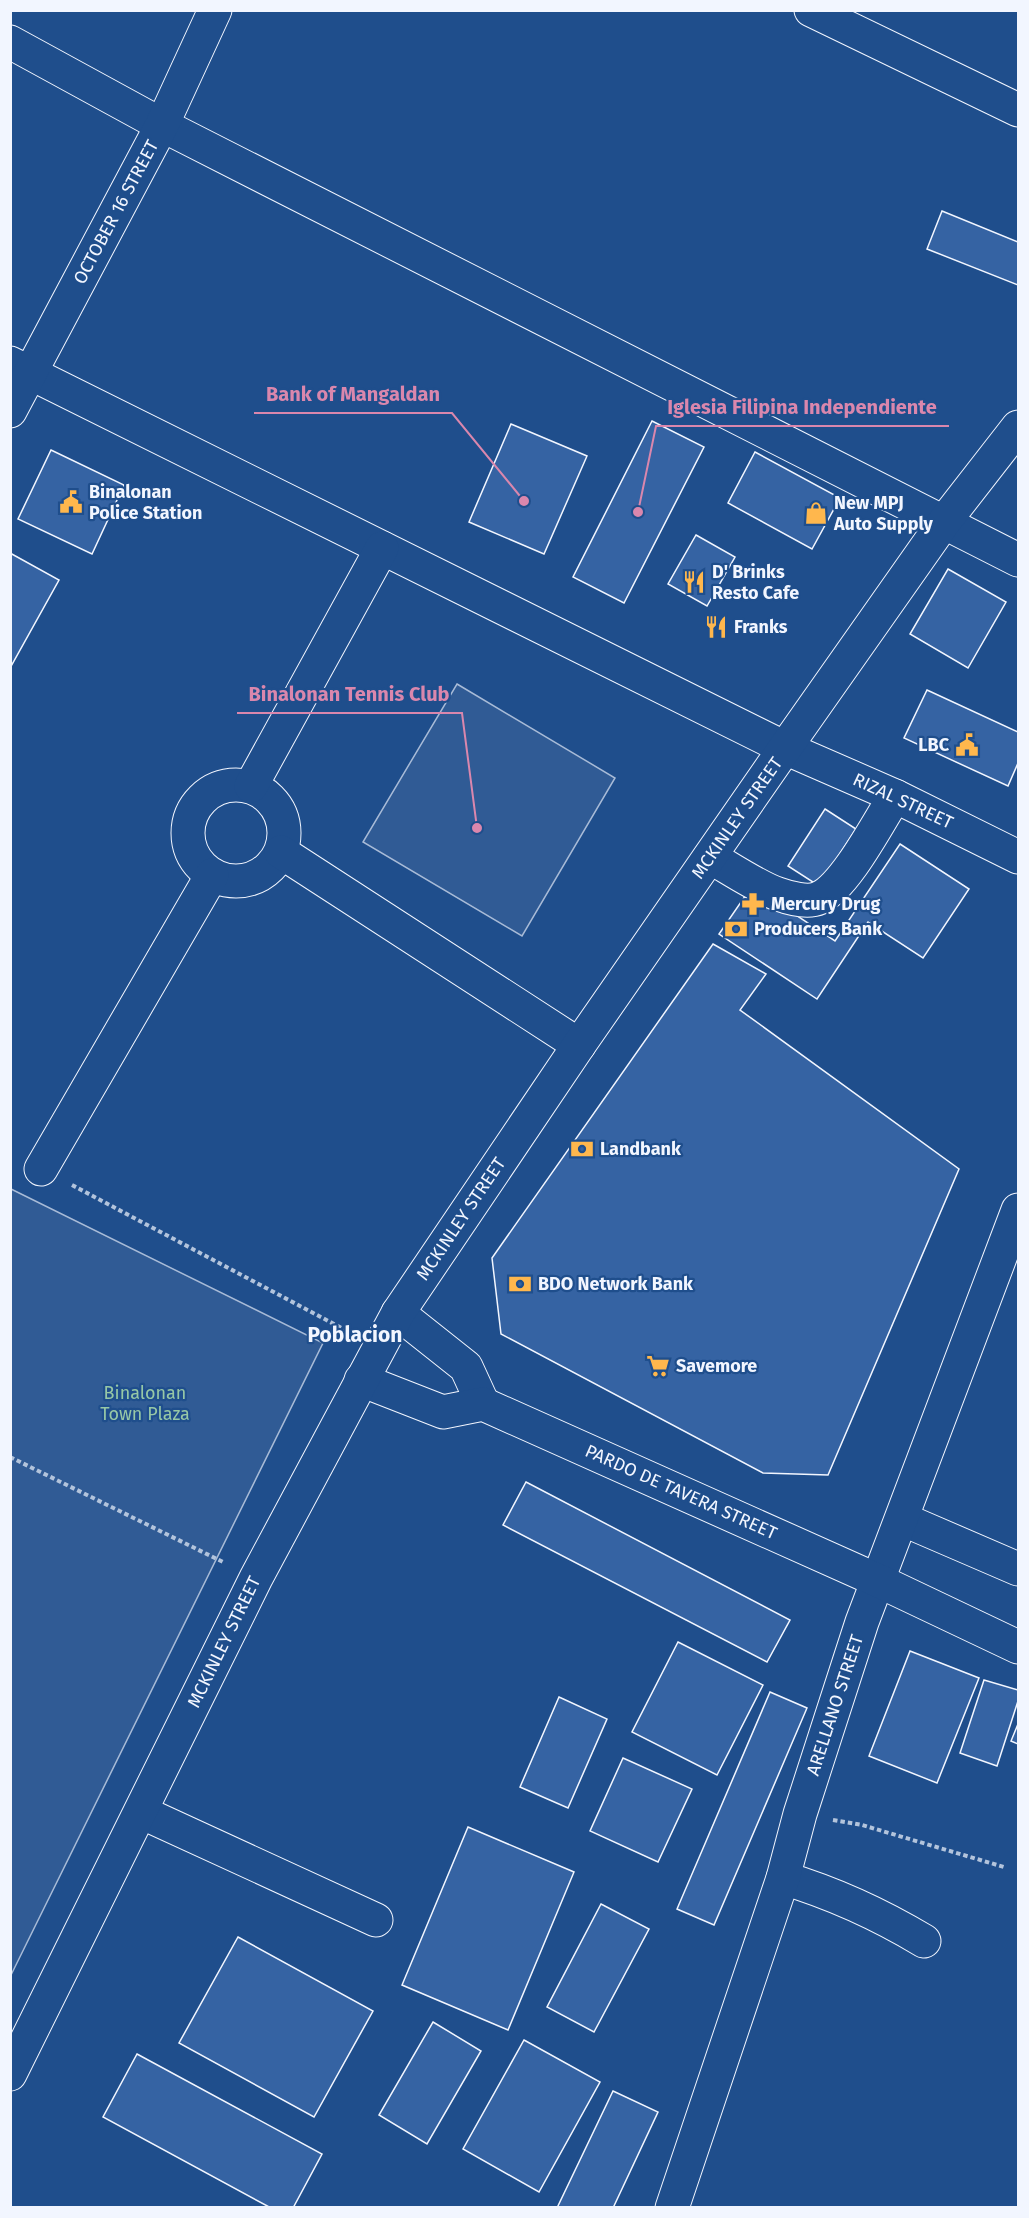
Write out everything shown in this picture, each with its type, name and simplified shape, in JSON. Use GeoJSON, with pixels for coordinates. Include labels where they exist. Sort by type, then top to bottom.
{"type":"FeatureCollection","features":[{"type":"Feature","properties":{"kind":"street","name":"OCTOBER 16 STREET"},"geometry":{"type":"LineString","coordinates":[[10,411],[20,368],[162,125],[215,10]]}},
{"type":"Feature","properties":{"kind":"street"},"geometry":{"type":"LineString","coordinates":[[811,10],[1018,110]]}},
{"type":"Feature","properties":{"kind":"street"},"geometry":{"type":"LineString","coordinates":[[10,42],[162,125],[1018,560]]}},
{"type":"Feature","properties":{"kind":"street","name":"RIZAL STREET"},"geometry":{"type":"LineString","coordinates":[[20,368],[785,748],[895,796],[1018,857]]}},
{"type":"Feature","properties":{"kind":"street","name":"MCKINLEY STREET"},"geometry":{"type":"LineString","coordinates":[[10,2074],[256,1578],[398,1313],[579,1045],[785,748],[944,522],[1018,427]]}},
{"type":"Feature","properties":{"kind":"street"},"geometry":{"type":"LineString","coordinates":[[251,786],[382,548]]}},
{"type":"Feature","properties":{"kind":"street"},"geometry":{"type":"LineString","coordinates":[[230,784],[251,786],[268,796],[280,812],[285,832],[280,852],[268,869],[251,879],[231,881],[212,875],[196,862],[188,843],[189,823],[196,804],[211,791],[230,784]]}},
{"type":"Feature","properties":{"kind":"street"},"geometry":{"type":"LineString","coordinates":[[710,857],[777,894],[799,899],[818,899],[832,890],[853,864],[895,796]]}},
{"type":"Feature","properties":{"kind":"street"},"geometry":{"type":"LineString","coordinates":[[280,852],[579,1045]]}},
{"type":"Feature","properties":{"kind":"street"},"geometry":{"type":"LineString","coordinates":[[41,1169],[212,875]]}},
{"type":"Feature","properties":{"kind":"street","name":"ARELLANO STREET"},"geometry":{"type":"LineString","coordinates":[[672,2208],[783,1878],[800,1814],[862,1622],[1018,1210]]}},
{"type":"Feature","properties":{"kind":"street"},"geometry":{"type":"LineString","coordinates":[[361,1380],[443,1412],[483,1404],[466,1367],[398,1313]]}},
{"type":"Feature","properties":{"kind":"street","name":"PARDO DE TAVERA STREET"},"geometry":{"type":"LineString","coordinates":[[483,1404],[879,1581],[1018,1647]]}},
{"type":"Feature","properties":{"kind":"street"},"geometry":{"type":"LineString","coordinates":[[902,1519],[1018,1569]]}},
{"type":"Feature","properties":{"kind":"street"},"geometry":{"type":"LineString","coordinates":[[141,1812],[376,1920]]}},
{"type":"Feature","properties":{"kind":"street"},"geometry":{"type":"LineString","coordinates":[[783,1878],[823,1890],[887,1919],[924,1941]]}},
{"type":"Feature","properties":{"kind":"path"},"geometry":{"type":"LineString","coordinates":[[41,1169],[379,1347]]}},
{"type":"Feature","properties":{"kind":"path"},"geometry":{"type":"LineString","coordinates":[[10,1457],[256,1578]]}},
{"type":"Feature","properties":{"kind":"path"},"geometry":{"type":"LineString","coordinates":[[800,1814],[862,1825],[1004,1867]]}},
{"type":"Feature","properties":{"kind":"shaded area"},"geometry":{"type":"Polygon","coordinates":[[[457,684],[615,778],[522,936],[363,842],[457,684]]]}},
{"type":"Feature","properties":{"kind":"shaded area","name":"Binalonan Town Plaza"},"geometry":{"type":"Polygon","coordinates":[[[11,1189],[323,1343],[11,1975],[11,1189]]]}},
{"type":"Feature","properties":{"kind":"building"},"geometry":{"type":"Polygon","coordinates":[[[942,211],[1018,242],[1018,285],[927,249],[942,211]]]}},
{"type":"Feature","properties":{"kind":"building"},"geometry":{"type":"Polygon","coordinates":[[[652,421],[704,447],[624,603],[573,577],[652,421]]]}},
{"type":"Feature","properties":{"kind":"building"},"geometry":{"type":"Polygon","coordinates":[[[511,424],[587,456],[544,554],[469,522],[511,424]]]}},
{"type":"Feature","properties":{"kind":"building","name":"Binalonan Police Station"},"geometry":{"type":"Polygon","coordinates":[[[51,450],[124,485],[92,554],[18,519],[51,450]]]}},
{"type":"Feature","properties":{"kind":"building"},"geometry":{"type":"Polygon","coordinates":[[[755,452],[840,498],[812,549],[728,503],[755,452]]]}},
{"type":"Feature","properties":{"kind":"building"},"geometry":{"type":"Polygon","coordinates":[[[696,535],[735,557],[707,606],[668,584],[696,535]]]}},
{"type":"Feature","properties":{"kind":"building"},"geometry":{"type":"Polygon","coordinates":[[[10,553],[59,580],[10,668],[10,553]]]}},
{"type":"Feature","properties":{"kind":"building"},"geometry":{"type":"Polygon","coordinates":[[[948,569],[1006,602],[968,668],[910,634],[948,569]]]}},
{"type":"Feature","properties":{"kind":"building"},"geometry":{"type":"Polygon","coordinates":[[[927,690],[1018,732],[1018,763],[1008,786],[904,738],[927,690]]]}},
{"type":"Feature","properties":{"kind":"building"},"geometry":{"type":"Polygon","coordinates":[[[825,809],[856,829],[819,886],[788,866],[825,809]]]}},
{"type":"Feature","properties":{"kind":"building"},"geometry":{"type":"Polygon","coordinates":[[[900,844],[969,889],[923,958],[868,922],[817,999],[719,934],[752,886],[835,941],[900,844]]]}},
{"type":"Feature","properties":{"kind":"building"},"geometry":{"type":"Polygon","coordinates":[[[713,944],[766,974],[740,1010],[959,1169],[828,1475],[763,1473],[501,1334],[492,1258],[713,944]]]}},
{"type":"Feature","properties":{"kind":"building"},"geometry":{"type":"Polygon","coordinates":[[[526,1482],[790,1620],[767,1662],[503,1525],[526,1482]]]}},
{"type":"Feature","properties":{"kind":"building"},"geometry":{"type":"Polygon","coordinates":[[[678,1642],[763,1685],[717,1775],[632,1732],[678,1642]]]}},
{"type":"Feature","properties":{"kind":"building"},"geometry":{"type":"Polygon","coordinates":[[[910,1651],[979,1678],[937,1783],[869,1756],[910,1651]]]}},
{"type":"Feature","properties":{"kind":"building"},"geometry":{"type":"Polygon","coordinates":[[[984,1680],[1018,1690],[1018,1701],[997,1766],[960,1753],[984,1680]]]}},
{"type":"Feature","properties":{"kind":"building"},"geometry":{"type":"Polygon","coordinates":[[[770,1692],[807,1708],[714,1925],[677,1909],[770,1692]]]}},
{"type":"Feature","properties":{"kind":"building"},"geometry":{"type":"Polygon","coordinates":[[[559,1697],[607,1719],[568,1808],[520,1787],[559,1697]]]}},
{"type":"Feature","properties":{"kind":"building"},"geometry":{"type":"Polygon","coordinates":[[[1018,1724],[1018,1744],[1011,1741],[1018,1724]]]}},
{"type":"Feature","properties":{"kind":"building"},"geometry":{"type":"Polygon","coordinates":[[[623,1758],[692,1789],[658,1862],[590,1831],[623,1758]]]}},
{"type":"Feature","properties":{"kind":"building"},"geometry":{"type":"Polygon","coordinates":[[[468,1827],[574,1872],[508,2030],[402,1985],[468,1827]]]}},
{"type":"Feature","properties":{"kind":"building"},"geometry":{"type":"Polygon","coordinates":[[[601,1904],[649,1929],[594,2032],[547,2007],[601,1904]]]}},
{"type":"Feature","properties":{"kind":"building"},"geometry":{"type":"Polygon","coordinates":[[[238,1937],[373,2011],[314,2117],[179,2043],[238,1937]]]}},
{"type":"Feature","properties":{"kind":"building"},"geometry":{"type":"Polygon","coordinates":[[[433,2022],[481,2051],[427,2144],[379,2115],[433,2022]]]}},
{"type":"Feature","properties":{"kind":"building"},"geometry":{"type":"Polygon","coordinates":[[[524,2040],[600,2082],[539,2192],[463,2149],[524,2040]]]}},
{"type":"Feature","properties":{"kind":"building"},"geometry":{"type":"Polygon","coordinates":[[[137,2054],[322,2154],[293,2208],[271,2208],[103,2117],[137,2054]]]}},
{"type":"Feature","properties":{"kind":"building"},"geometry":{"type":"Polygon","coordinates":[[[613,2091],[658,2112],[613,2208],[557,2208],[613,2091]]]}},
{"type":"Feature","properties":{"kind":"place","name":"Bank of Mangaldan"},"geometry":{"type":"Point","coordinates":[524,501]}},
{"type":"Feature","properties":{"kind":"place","name":"Binalonan Police Station"},"geometry":{"type":"Point","coordinates":[71,502]}},
{"type":"Feature","properties":{"kind":"place","name":"Iglesia Filipina Independiente"},"geometry":{"type":"Point","coordinates":[638,512]}},
{"type":"Feature","properties":{"kind":"place","name":"New MPJ Auto Supply"},"geometry":{"type":"Point","coordinates":[816,513]}},
{"type":"Feature","properties":{"kind":"place","name":"D' Brinks Resto Cafe"},"geometry":{"type":"Point","coordinates":[694,582]}},
{"type":"Feature","properties":{"kind":"place","name":"Franks"},"geometry":{"type":"Point","coordinates":[716,627]}},
{"type":"Feature","properties":{"kind":"place","name":"LBC"},"geometry":{"type":"Point","coordinates":[967,745]}},
{"type":"Feature","properties":{"kind":"place","name":"Binalonan Tennis Club"},"geometry":{"type":"Point","coordinates":[477,828]}},
{"type":"Feature","properties":{"kind":"place","name":"Mercury Drug"},"geometry":{"type":"Point","coordinates":[753,904]}},
{"type":"Feature","properties":{"kind":"place","name":"Producers Bank"},"geometry":{"type":"Point","coordinates":[736,929]}},
{"type":"Feature","properties":{"kind":"place","name":"Landbank"},"geometry":{"type":"Point","coordinates":[582,1149]}},
{"type":"Feature","properties":{"kind":"place","name":"BDO Network Bank"},"geometry":{"type":"Point","coordinates":[520,1284]}},
{"type":"Feature","properties":{"kind":"place","name":"Savemore"},"geometry":{"type":"Point","coordinates":[658,1366]}},
{"type":"Feature","properties":{"kind":"district","name":"Poblacion"},"geometry":{"type":"Point","coordinates":[355,1335]}}]}
